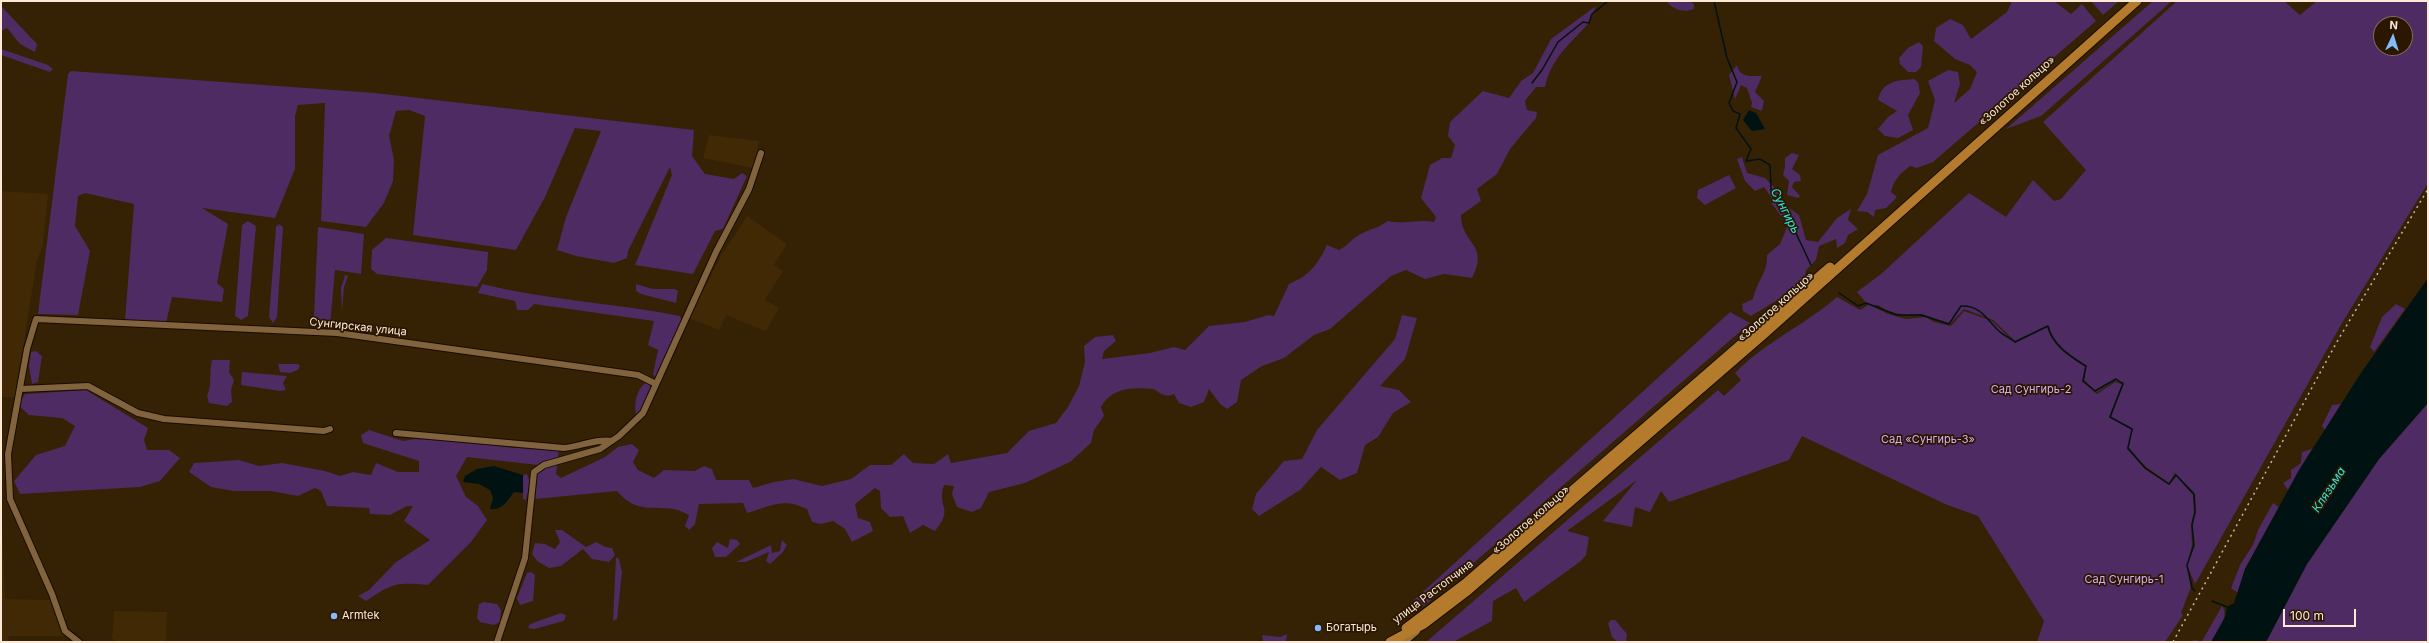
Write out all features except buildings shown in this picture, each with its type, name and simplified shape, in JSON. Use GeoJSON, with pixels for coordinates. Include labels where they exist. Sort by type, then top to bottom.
{"type":"FeatureCollection","features":[{"type":"Feature","properties":{"kind":"highway","name":"«Золотое кольцо»"},"geometry":{"type":"LineString","coordinates":[[1494,559],[1760,329],[2128,1]]}},
{"type":"Feature","properties":{"kind":"highway","name":"«Золотое кольцо»"},"geometry":{"type":"LineString","coordinates":[[1424,624],[1466,592],[1726,367],[2137,1]]}},
{"type":"Feature","properties":{"kind":"highway","name":"улица Растопчина"},"geometry":{"type":"LineString","coordinates":[[1385,642],[1438,605],[1494,559]]}},
{"type":"Feature","properties":{"kind":"highway","name":"улица Растопчина"},"geometry":{"type":"LineString","coordinates":[[1390,642],[1424,624]]}},
{"type":"Feature","properties":{"kind":"main road"},"geometry":{"type":"LineString","coordinates":[[1403,642],[1424,624]]}},
{"type":"Feature","properties":{"kind":"street"},"geometry":{"type":"LineString","coordinates":[[496,642],[525,558],[534,472],[544,465],[581,456],[600,449],[612,441],[643,413],[716,252],[749,188],[761,153]]}},
{"type":"Feature","properties":{"kind":"street","name":"Сунгирская улица"},"geometry":{"type":"LineString","coordinates":[[20,389],[36,319],[337,333],[638,375],[656,384]]}},
{"type":"Feature","properties":{"kind":"street"},"geometry":{"type":"LineString","coordinates":[[79,642],[66,632],[52,594],[10,499],[8,454],[20,389],[88,386],[138,413],[164,419],[324,431],[330,429]]}},
{"type":"Feature","properties":{"kind":"street"},"geometry":{"type":"LineString","coordinates":[[396,433],[564,448],[582,446],[605,440],[612,441]]}},
{"type":"Feature","properties":{"kind":"shaded area"},"geometry":{"type":"Polygon","coordinates":[[[709,135],[759,141],[753,168],[703,158],[709,135]]]}},
{"type":"Feature","properties":{"kind":"shaded area"},"geometry":{"type":"Polygon","coordinates":[[[1,191],[48,194],[43,246],[37,260],[15,398],[1,397],[1,191]]]}},
{"type":"Feature","properties":{"kind":"shaded area"},"geometry":{"type":"Polygon","coordinates":[[[747,216],[787,244],[774,265],[783,271],[765,300],[779,308],[766,331],[726,315],[719,330],[689,318],[721,256],[747,216]]]}},
{"type":"Feature","properties":{"kind":"shaded area"},"geometry":{"type":"Polygon","coordinates":[[[1,492],[5,599],[50,600],[66,636],[9,636],[8,642],[1,642],[1,492]]]}},
{"type":"Feature","properties":{"kind":"shaded area"},"geometry":{"type":"Polygon","coordinates":[[[114,611],[167,612],[166,642],[116,642],[112,638],[114,611]]]}},
{"type":"Feature","properties":{"kind":"green space"},"geometry":{"type":"Polygon","coordinates":[[[1666,1],[1689,1],[1694,4],[1694,9],[1682,11],[1672,7],[1666,1]]]}},
{"type":"Feature","properties":{"kind":"green space"},"geometry":{"type":"Polygon","coordinates":[[[2012,1],[2054,1],[2071,14],[2082,4],[2096,21],[1933,162],[1917,168],[1910,166],[1903,172],[1892,187],[1891,192],[1897,197],[1886,208],[1875,210],[1874,217],[1867,212],[1857,211],[1867,194],[1878,155],[1928,128],[1935,100],[1928,81],[1948,70],[1958,72],[1960,84],[1954,103],[1970,89],[1977,72],[1970,65],[1955,59],[1934,41],[1936,28],[1950,19],[1963,25],[1971,39],[2007,12],[2012,1]]]}},
{"type":"Feature","properties":{"kind":"green space"},"geometry":{"type":"Polygon","coordinates":[[[2091,1],[2119,1],[2103,15],[2091,1]]]}},
{"type":"Feature","properties":{"kind":"green space"},"geometry":{"type":"Polygon","coordinates":[[[2153,1],[2172,1],[2041,116],[2006,129],[2153,1]]]}},
{"type":"Feature","properties":{"kind":"green space"},"geometry":{"type":"Polygon","coordinates":[[[2177,1],[2284,1],[2300,15],[2317,1],[2428,1],[2428,183],[2342,323],[2195,584],[2187,565],[2191,587],[2181,613],[2183,615],[2165,642],[2037,642],[2044,621],[1978,516],[1945,504],[1802,436],[1789,460],[1669,502],[1661,491],[1650,512],[1635,507],[1632,527],[1603,521],[1637,480],[1567,531],[1589,537],[1586,555],[1581,561],[1524,602],[1516,588],[1493,601],[1492,621],[1453,642],[1426,642],[1718,390],[1724,396],[1741,380],[1735,373],[1759,352],[1825,307],[1837,297],[1860,310],[1868,305],[1857,292],[1881,274],[1969,193],[2006,217],[2033,180],[2054,201],[2061,199],[2086,170],[2043,122],[2177,1]],[[1870,305],[1888,314],[1906,319],[1926,317],[1934,322],[1951,326],[1964,311],[1992,321],[2015,343],[2047,327],[2049,334],[2057,345],[2085,367],[2082,381],[2097,394],[2115,382],[2122,384],[2109,417],[2132,430],[2127,449],[2145,469],[2169,485],[2176,476],[2193,495],[2194,512],[2191,525],[2192,545],[2187,565],[2194,545],[2192,525],[2196,512],[2195,494],[2175,473],[2169,483],[2146,467],[2128,448],[2133,429],[2111,417],[2124,382],[2114,381],[2097,392],[2084,380],[2086,366],[2058,344],[2048,325],[2015,341],[1993,320],[1964,309],[1950,324],[1922,314],[1906,315],[1889,312],[1878,305],[1870,305]]]}},
{"type":"Feature","properties":{"kind":"green space"},"geometry":{"type":"Polygon","coordinates":[[[1,6],[37,44],[35,52],[20,44],[7,28],[1,31],[1,6]]]}},
{"type":"Feature","properties":{"kind":"green space"},"geometry":{"type":"Polygon","coordinates":[[[1596,6],[1588,24],[1561,54],[1551,68],[1545,87],[1536,87],[1525,101],[1527,110],[1537,112],[1536,118],[1510,149],[1497,174],[1477,189],[1481,201],[1461,215],[1462,225],[1476,251],[1478,258],[1477,267],[1472,278],[1444,274],[1425,279],[1406,270],[1391,276],[1330,329],[1314,335],[1284,358],[1262,366],[1241,380],[1237,402],[1227,409],[1220,404],[1209,389],[1204,402],[1191,407],[1179,403],[1174,394],[1169,396],[1164,395],[1154,389],[1138,388],[1117,392],[1111,395],[1101,407],[1104,416],[1094,430],[1091,443],[1070,462],[1025,483],[989,492],[981,508],[972,512],[957,507],[952,494],[954,486],[944,485],[942,499],[945,512],[941,523],[935,531],[923,525],[910,533],[903,516],[890,517],[881,508],[880,491],[875,488],[855,504],[858,518],[870,522],[873,531],[852,542],[845,529],[833,521],[821,524],[812,522],[807,509],[799,505],[784,503],[770,505],[747,513],[743,503],[699,504],[695,524],[689,530],[685,526],[689,515],[670,509],[635,505],[626,500],[617,491],[535,499],[538,465],[467,457],[456,476],[466,497],[478,506],[487,520],[471,542],[428,585],[395,585],[382,590],[366,601],[358,596],[369,590],[396,562],[430,540],[404,521],[413,506],[407,506],[390,515],[370,514],[369,508],[327,506],[321,491],[315,488],[298,496],[271,491],[234,491],[211,487],[189,472],[194,463],[239,460],[259,466],[282,463],[325,471],[340,476],[353,472],[371,475],[376,463],[398,472],[419,472],[419,461],[363,443],[361,435],[369,430],[403,441],[415,439],[446,440],[515,448],[559,449],[556,474],[561,478],[605,457],[618,447],[632,444],[639,450],[633,462],[638,470],[654,478],[664,470],[695,471],[704,466],[712,469],[716,480],[749,480],[753,488],[774,482],[793,479],[822,486],[851,479],[870,465],[891,465],[904,454],[913,463],[934,464],[948,454],[951,463],[1007,453],[1029,431],[1056,423],[1068,407],[1079,386],[1085,362],[1084,346],[1095,337],[1113,335],[1116,341],[1104,351],[1102,359],[1150,353],[1174,347],[1185,350],[1209,326],[1245,322],[1268,315],[1274,316],[1289,284],[1296,281],[1312,269],[1327,245],[1339,250],[1345,247],[1356,237],[1388,221],[1434,222],[1436,217],[1421,198],[1430,165],[1442,158],[1451,158],[1455,145],[1448,136],[1450,122],[1483,91],[1509,98],[1521,81],[1533,73],[1551,39],[1596,6]]]}},
{"type":"Feature","properties":{"kind":"green space"},"geometry":{"type":"Polygon","coordinates":[[[1919,42],[1923,46],[1921,67],[1916,72],[1908,72],[1900,64],[1899,58],[1908,48],[1919,42]]]}},
{"type":"Feature","properties":{"kind":"green space"},"geometry":{"type":"Polygon","coordinates":[[[1,49],[48,65],[53,69],[50,72],[1,55],[1,49]]]}},
{"type":"Feature","properties":{"kind":"green space"},"geometry":{"type":"Polygon","coordinates":[[[1737,65],[1740,72],[1743,74],[1750,76],[1762,76],[1755,92],[1764,101],[1762,111],[1751,107],[1752,103],[1747,88],[1741,85],[1735,99],[1729,75],[1737,65]]]}},
{"type":"Feature","properties":{"kind":"green space"},"geometry":{"type":"Polygon","coordinates":[[[71,71],[375,93],[694,130],[692,156],[705,174],[734,179],[742,173],[747,176],[723,229],[715,231],[693,274],[635,265],[672,175],[670,167],[628,251],[627,258],[614,263],[576,256],[557,250],[566,217],[601,131],[575,128],[545,197],[516,250],[413,235],[425,116],[409,110],[396,111],[389,136],[394,160],[393,181],[384,203],[366,227],[321,221],[325,103],[298,105],[295,116],[295,169],[275,218],[202,208],[228,224],[217,283],[224,289],[222,302],[172,297],[166,323],[125,321],[134,204],[85,193],[78,196],[75,226],[90,251],[78,315],[38,314],[68,74],[71,71]]]}},
{"type":"Feature","properties":{"kind":"green space"},"geometry":{"type":"Polygon","coordinates":[[[1914,79],[1918,82],[1920,93],[1908,115],[1913,130],[1898,138],[1885,136],[1878,129],[1888,117],[1897,111],[1878,100],[1880,94],[1887,85],[1897,81],[1914,79]]]}},
{"type":"Feature","properties":{"kind":"green space"},"geometry":{"type":"Polygon","coordinates":[[[1792,153],[1799,155],[1792,169],[1800,175],[1801,181],[1794,182],[1792,187],[1800,196],[1798,198],[1787,195],[1789,181],[1783,175],[1785,158],[1792,153]]]}},
{"type":"Feature","properties":{"kind":"green space"},"geometry":{"type":"Polygon","coordinates":[[[1742,157],[1747,173],[1765,178],[1779,192],[1785,205],[1799,215],[1806,240],[1818,242],[1837,218],[1851,209],[1848,220],[1858,229],[1848,235],[1845,243],[1837,248],[1836,239],[1819,246],[1816,260],[1806,270],[1804,284],[1751,316],[1743,311],[1742,304],[1753,299],[1766,267],[1767,255],[1780,244],[1788,225],[1772,204],[1771,197],[1764,187],[1755,191],[1745,181],[1737,159],[1742,157]]]}},
{"type":"Feature","properties":{"kind":"green space"},"geometry":{"type":"Polygon","coordinates":[[[1729,175],[1736,188],[1705,205],[1697,198],[1698,190],[1729,175]]]}},
{"type":"Feature","properties":{"kind":"green space"},"geometry":{"type":"Polygon","coordinates":[[[248,221],[256,226],[248,316],[241,320],[235,316],[242,225],[248,221]]]}},
{"type":"Feature","properties":{"kind":"green space"},"geometry":{"type":"Polygon","coordinates":[[[279,224],[283,227],[277,317],[273,323],[269,317],[276,227],[279,224]]]}},
{"type":"Feature","properties":{"kind":"green space"},"geometry":{"type":"Polygon","coordinates":[[[318,227],[364,234],[361,274],[335,270],[330,326],[320,327],[314,316],[318,227]]]}},
{"type":"Feature","properties":{"kind":"green space"},"geometry":{"type":"Polygon","coordinates":[[[386,238],[488,252],[487,270],[477,287],[377,274],[371,269],[372,250],[386,238]]]}},
{"type":"Feature","properties":{"kind":"green space"},"geometry":{"type":"Polygon","coordinates":[[[345,275],[348,276],[344,287],[342,311],[341,288],[345,275]]]}},
{"type":"Feature","properties":{"kind":"green space"},"geometry":{"type":"Polygon","coordinates":[[[482,284],[531,294],[680,316],[682,321],[656,379],[653,374],[658,350],[648,345],[654,321],[534,304],[528,310],[517,310],[515,301],[478,293],[482,284]]]}},
{"type":"Feature","properties":{"kind":"green space"},"geometry":{"type":"Polygon","coordinates":[[[636,284],[653,289],[675,289],[678,291],[676,303],[641,294],[636,291],[636,284]]]}},
{"type":"Feature","properties":{"kind":"green space"},"geometry":{"type":"Polygon","coordinates":[[[2396,304],[2405,309],[2374,352],[2370,347],[2382,317],[2396,304]]]}},
{"type":"Feature","properties":{"kind":"green space"},"geometry":{"type":"Polygon","coordinates":[[[1730,312],[1750,323],[1424,606],[1414,600],[1730,312]]]}},
{"type":"Feature","properties":{"kind":"green space"},"geometry":{"type":"Polygon","coordinates":[[[1402,315],[1417,318],[1405,359],[1380,386],[1399,390],[1411,402],[1393,413],[1378,437],[1365,445],[1357,473],[1340,480],[1321,467],[1300,490],[1259,516],[1252,509],[1256,494],[1284,461],[1302,459],[1317,430],[1395,339],[1402,315]]]}},
{"type":"Feature","properties":{"kind":"green space"},"geometry":{"type":"Polygon","coordinates":[[[36,351],[42,356],[38,382],[32,384],[29,366],[31,352],[36,351]]]}},
{"type":"Feature","properties":{"kind":"green space"},"geometry":{"type":"Polygon","coordinates":[[[212,360],[230,360],[229,372],[234,380],[231,390],[232,402],[227,406],[209,403],[207,396],[209,392],[212,360]]]}},
{"type":"Feature","properties":{"kind":"green space"},"geometry":{"type":"Polygon","coordinates":[[[278,364],[298,364],[300,366],[298,370],[290,373],[280,372],[278,364]]]}},
{"type":"Feature","properties":{"kind":"green space"},"geometry":{"type":"Polygon","coordinates":[[[242,372],[287,376],[283,383],[286,390],[280,391],[241,385],[242,372]]]}},
{"type":"Feature","properties":{"kind":"green space"},"geometry":{"type":"Polygon","coordinates":[[[645,383],[649,384],[651,390],[642,408],[636,415],[636,398],[645,383]]]}},
{"type":"Feature","properties":{"kind":"green space"},"geometry":{"type":"Polygon","coordinates":[[[86,390],[148,428],[144,440],[147,450],[169,450],[180,458],[160,481],[140,487],[20,494],[14,481],[36,455],[65,446],[75,426],[62,418],[29,415],[18,405],[25,394],[86,390]]]}},
{"type":"Feature","properties":{"kind":"green space"},"geometry":{"type":"Polygon","coordinates":[[[2428,403],[2428,642],[2266,642],[2307,564],[2379,459],[2428,403]]]}},
{"type":"Feature","properties":{"kind":"green space"},"geometry":{"type":"Polygon","coordinates":[[[2341,404],[2325,430],[2322,426],[2332,405],[2341,404]]]}},
{"type":"Feature","properties":{"kind":"green space"},"geometry":{"type":"Polygon","coordinates":[[[2312,449],[2288,490],[2283,483],[2291,478],[2291,470],[2301,463],[2302,452],[2312,449]]]}},
{"type":"Feature","properties":{"kind":"green space"},"geometry":{"type":"Polygon","coordinates":[[[527,474],[530,483],[526,500],[523,499],[523,475],[527,474]]]}},
{"type":"Feature","properties":{"kind":"green space"},"geometry":{"type":"Polygon","coordinates":[[[2273,503],[2279,507],[2245,569],[2238,593],[2231,588],[2240,565],[2253,545],[2258,530],[2273,503]]]}},
{"type":"Feature","properties":{"kind":"green space"},"geometry":{"type":"Polygon","coordinates":[[[555,530],[562,530],[586,547],[596,542],[605,547],[612,548],[615,555],[609,562],[592,559],[583,549],[561,566],[549,568],[537,561],[532,554],[535,543],[545,544],[555,549],[560,542],[555,530]]]}},
{"type":"Feature","properties":{"kind":"green space"},"geometry":{"type":"Polygon","coordinates":[[[730,539],[737,540],[740,544],[726,557],[715,557],[712,548],[717,542],[728,548],[730,539]]]}},
{"type":"Feature","properties":{"kind":"green space"},"geometry":{"type":"Polygon","coordinates":[[[782,540],[787,545],[783,552],[770,564],[766,561],[769,552],[746,562],[736,562],[771,545],[772,553],[780,551],[782,540]]]}},
{"type":"Feature","properties":{"kind":"green space"},"geometry":{"type":"Polygon","coordinates":[[[616,557],[619,559],[622,572],[617,619],[613,621],[616,557]]]}},
{"type":"Feature","properties":{"kind":"green space"},"geometry":{"type":"Polygon","coordinates":[[[531,572],[535,575],[533,601],[520,605],[517,598],[527,573],[531,572]]]}},
{"type":"Feature","properties":{"kind":"green space"},"geometry":{"type":"Polygon","coordinates":[[[484,602],[497,604],[501,610],[500,622],[494,625],[480,622],[477,618],[479,604],[484,602]]]}},
{"type":"Feature","properties":{"kind":"green space"},"geometry":{"type":"Polygon","coordinates":[[[2222,606],[2224,610],[2224,620],[2211,642],[2192,642],[2193,640],[2202,641],[2222,606]]]}},
{"type":"Feature","properties":{"kind":"green space"},"geometry":{"type":"Polygon","coordinates":[[[561,613],[566,615],[564,621],[534,629],[528,628],[530,624],[561,613]]]}},
{"type":"Feature","properties":{"kind":"green space"},"geometry":{"type":"Polygon","coordinates":[[[1611,620],[1615,620],[1627,634],[1626,641],[1618,642],[1612,637],[1608,623],[1611,620]]]}},
{"type":"Feature","properties":{"kind":"green space"},"geometry":{"type":"Polygon","coordinates":[[[1287,634],[1286,642],[1263,642],[1262,635],[1280,637],[1287,634]]]}},
{"type":"Feature","properties":{"kind":"water"},"geometry":{"type":"Polygon","coordinates":[[[1749,110],[1756,113],[1765,129],[1752,131],[1743,120],[1749,110]]]}},
{"type":"Feature","properties":{"kind":"water","name":"Клязьма"},"geometry":{"type":"Polygon","coordinates":[[[2428,278],[2428,403],[2379,459],[2307,564],[2266,642],[2211,642],[2225,617],[2227,607],[2234,603],[2245,569],[2299,470],[2361,373],[2428,278]]]}},
{"type":"Feature","properties":{"kind":"water"},"geometry":{"type":"Polygon","coordinates":[[[494,466],[523,475],[523,493],[514,492],[501,507],[490,509],[493,498],[490,490],[479,484],[463,482],[465,476],[477,469],[494,466]]]}},
{"type":"Feature","properties":{"kind":"waterway","name":"Сунгирь"},"geometry":{"type":"LineString","coordinates":[[1714,1],[1727,58],[1737,82],[1729,103],[1733,111],[1740,114],[1736,128],[1751,149],[1746,161],[1760,159],[1770,165],[1771,190],[1785,210],[1811,265]]}},
{"type":"Feature","properties":{"kind":"waterway"},"geometry":{"type":"LineString","coordinates":[[1532,83],[1542,70],[1558,42],[1583,22],[1589,23],[1592,14],[1607,2]]}},
{"type":"Feature","properties":{"kind":"waterway","name":"Сунгирь"},"geometry":{"type":"LineString","coordinates":[[1839,293],[1858,306],[1866,303],[1897,315],[1921,315],[1949,324],[1961,306],[1968,306],[1983,314],[2001,332],[2015,342],[2048,326],[2053,339],[2062,349],[2086,366],[2083,381],[2095,391],[2116,379],[2123,384],[2110,417],[2132,429],[2128,448],[2145,468],[2169,484],[2176,475],[2194,494],[2195,512],[2192,525],[2194,545],[2187,565],[2192,588],[2195,591]]}},
{"type":"Feature","properties":{"kind":"waterway","name":"Сунгирь"},"geometry":{"type":"LineString","coordinates":[[2212,601],[2227,607]]}},
{"type":"Feature","properties":{"kind":"railway"},"geometry":{"type":"LineString","coordinates":[[2173,642],[2338,340],[2428,189]]}},
{"type":"Feature","properties":{"kind":"place","name":"Armtek"},"geometry":{"type":"Point","coordinates":[334,616]}},
{"type":"Feature","properties":{"kind":"place","name":"Богатырь"},"geometry":{"type":"Point","coordinates":[1318,628]}},
{"type":"Feature","properties":{"kind":"park label","name":"Сад Сунгирь-2"},"geometry":{"type":"Point","coordinates":[2031,390]}},
{"type":"Feature","properties":{"kind":"park label","name":"Сад «Сунгирь-3»"},"geometry":{"type":"Point","coordinates":[1928,440]}},
{"type":"Feature","properties":{"kind":"park label","name":"Сад Сунгирь-1"},"geometry":{"type":"Point","coordinates":[2124,580]}}]}
